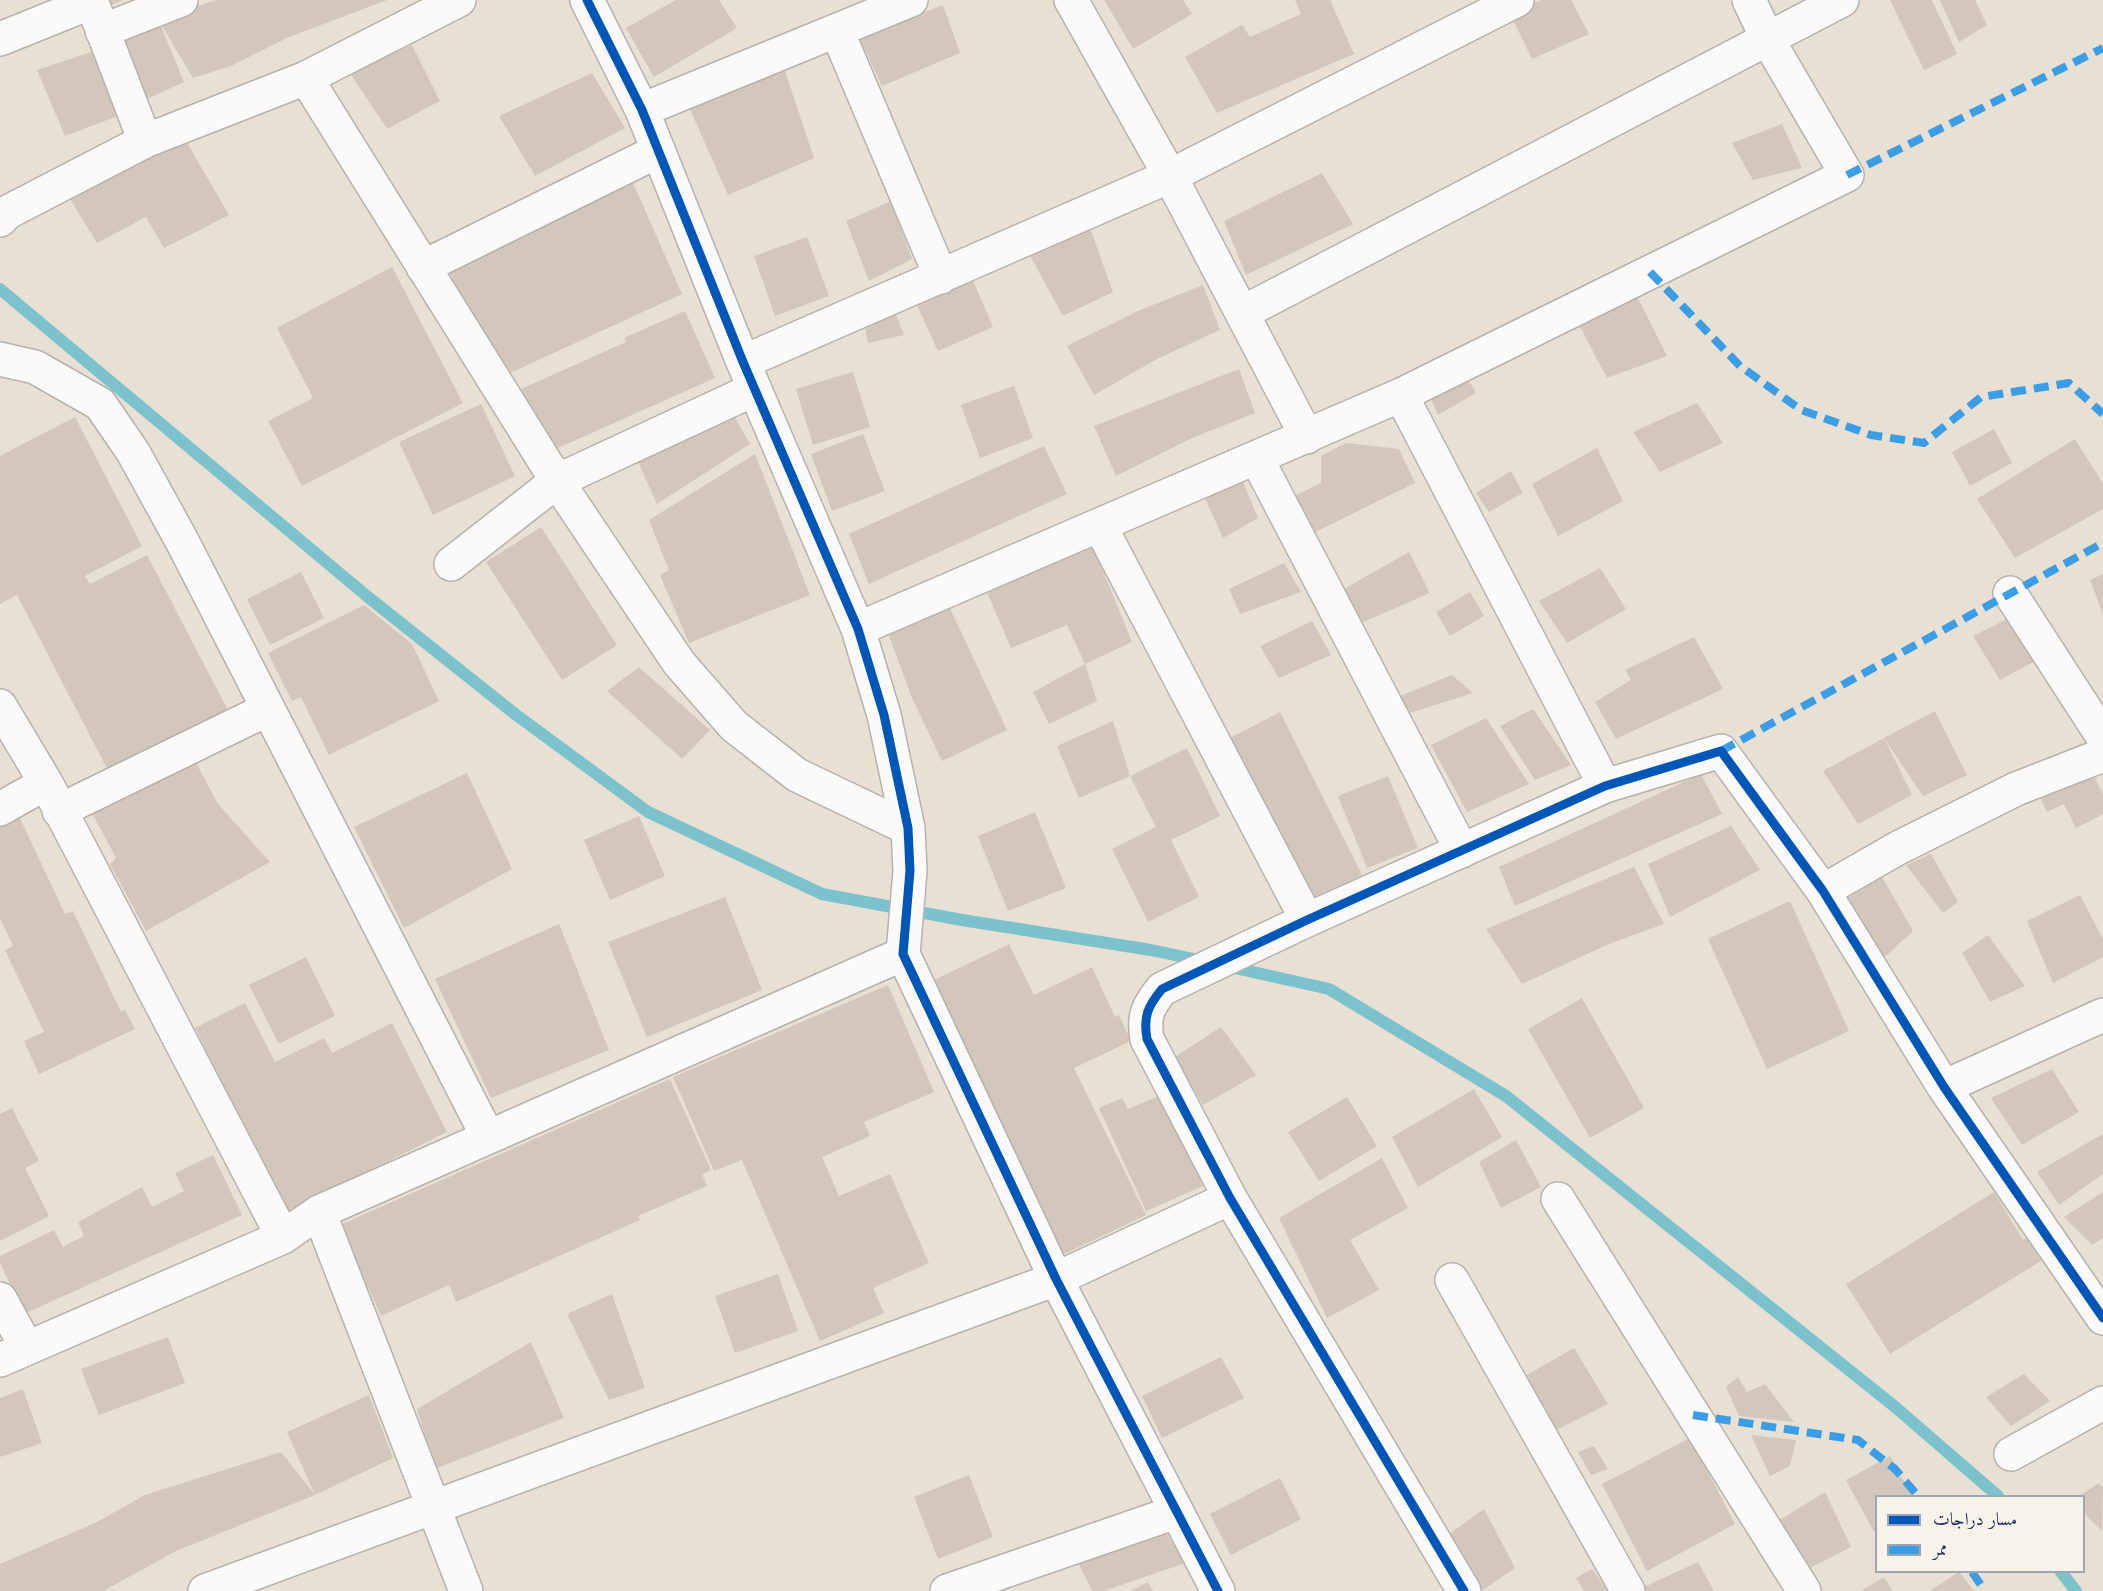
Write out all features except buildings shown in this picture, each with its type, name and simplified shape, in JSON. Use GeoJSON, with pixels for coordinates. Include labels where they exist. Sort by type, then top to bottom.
{"type":"FeatureCollection","features":[{"type":"Feature","properties":{"kind":"street"},"geometry":{"type":"LineString","coordinates":[[0,39],[95,11],[181,0]]}},
{"type":"Feature","properties":{"kind":"street"},"geometry":{"type":"LineString","coordinates":[[0,220],[8,212],[145,141],[306,78],[459,0]]}},
{"type":"Feature","properties":{"kind":"street"},"geometry":{"type":"LineString","coordinates":[[587,0],[642,110],[749,376],[800,489],[858,629],[884,715],[908,828],[910,871],[904,941],[1056,1279],[1218,1591]]}},
{"type":"Feature","properties":{"kind":"street"},"geometry":{"type":"LineString","coordinates":[[642,110],[911,0]]}},
{"type":"Feature","properties":{"kind":"street"},"geometry":{"type":"LineString","coordinates":[[1071,0],[1170,176],[1307,437]]}},
{"type":"Feature","properties":{"kind":"street"},"geometry":{"type":"LineString","coordinates":[[452,564],[557,481],[749,376],[941,278],[1170,176],[1517,0]]}},
{"type":"Feature","properties":{"kind":"street"},"geometry":{"type":"LineString","coordinates":[[858,629],[1401,395],[1847,175],[1768,40],[1749,0]]}},
{"type":"Feature","properties":{"kind":"street"},"geometry":{"type":"LineString","coordinates":[[1242,313],[1842,0]]}},
{"type":"Feature","properties":{"kind":"street"},"geometry":{"type":"LineString","coordinates":[[95,11],[145,141]]}},
{"type":"Feature","properties":{"kind":"street"},"geometry":{"type":"LineString","coordinates":[[837,31],[941,278]]}},
{"type":"Feature","properties":{"kind":"street"},"geometry":{"type":"LineString","coordinates":[[306,78],[557,481],[679,663],[734,726],[797,775],[908,828]]}},
{"type":"Feature","properties":{"kind":"street"},"geometry":{"type":"LineString","coordinates":[[423,267],[658,151]]}},
{"type":"Feature","properties":{"kind":"street"},"geometry":{"type":"LineString","coordinates":[[0,359],[35,367],[100,404],[133,453],[166,512],[488,1137]]}},
{"type":"Feature","properties":{"kind":"street"},"geometry":{"type":"LineString","coordinates":[[1401,395],[1605,786]]}},
{"type":"Feature","properties":{"kind":"street"},"geometry":{"type":"LineString","coordinates":[[1257,459],[1462,851]]}},
{"type":"Feature","properties":{"kind":"street"},"geometry":{"type":"LineString","coordinates":[[1100,526],[1307,920]]}},
{"type":"Feature","properties":{"kind":"street"},"geometry":{"type":"LineString","coordinates":[[2010,593],[2103,737]]}},
{"type":"Feature","properties":{"kind":"street"},"geometry":{"type":"LineString","coordinates":[[0,706],[53,797],[283,1237]]}},
{"type":"Feature","properties":{"kind":"street"},"geometry":{"type":"LineString","coordinates":[[0,809],[53,797],[268,709]]}},
{"type":"Feature","properties":{"kind":"street"},"geometry":{"type":"LineString","coordinates":[[1464,1591],[1230,1198],[1147,1039],[1144,1020],[1149,1005],[1162,989],[1307,920],[1605,786],[1721,751],[1822,891],[1944,1087],[2103,1318]]}},
{"type":"Feature","properties":{"kind":"street"},"geometry":{"type":"LineString","coordinates":[[1822,891],[1898,848],[2016,789],[2103,755]]}},
{"type":"Feature","properties":{"kind":"street"},"geometry":{"type":"LineString","coordinates":[[0,1299],[13,1354],[283,1237],[319,1212],[488,1137],[904,941]]}},
{"type":"Feature","properties":{"kind":"street"},"geometry":{"type":"LineString","coordinates":[[1944,1087],[2103,1015]]}},
{"type":"Feature","properties":{"kind":"street"},"geometry":{"type":"LineString","coordinates":[[209,1590],[1056,1279],[1230,1198]]}},
{"type":"Feature","properties":{"kind":"street"},"geometry":{"type":"LineString","coordinates":[[1558,1199],[1803,1591]]}},
{"type":"Feature","properties":{"kind":"street"},"geometry":{"type":"LineString","coordinates":[[319,1212],[435,1506],[466,1591]]}},
{"type":"Feature","properties":{"kind":"street"},"geometry":{"type":"LineString","coordinates":[[1452,1280],[1628,1591]]}},
{"type":"Feature","properties":{"kind":"street"},"geometry":{"type":"LineString","coordinates":[[2011,1454],[2103,1403]]}},
{"type":"Feature","properties":{"kind":"street"},"geometry":{"type":"LineString","coordinates":[[947,1591],[1176,1512]]}},
{"type":"Feature","properties":{"kind":"waterway"},"geometry":{"type":"LineString","coordinates":[[0,289],[368,597],[515,714],[648,812],[822,894],[962,920],[1151,950],[1203,961]]}},
{"type":"Feature","properties":{"kind":"waterway"},"geometry":{"type":"LineString","coordinates":[[1226,966],[1329,989],[1506,1096],[1894,1406],[1997,1495]]}},
{"type":"Feature","properties":{"kind":"waterway"},"geometry":{"type":"LineString","coordinates":[[2062,1573],[2076,1591]]}},
{"type":"Feature","properties":{"kind":"marked path"},"geometry":{"type":"LineString","coordinates":[[1847,175],[2103,48]]}},
{"type":"Feature","properties":{"kind":"marked path"},"geometry":{"type":"LineString","coordinates":[[1650,272],[1740,366],[1801,410],[1871,435],[1924,443],[1981,397],[2069,383],[2103,414]]}},
{"type":"Feature","properties":{"kind":"marked path"},"geometry":{"type":"LineString","coordinates":[[1721,751],[2103,543]]}},
{"type":"Feature","properties":{"kind":"marked path"},"geometry":{"type":"LineString","coordinates":[[1693,1415],[1858,1440],[1895,1469],[1917,1495]]}},
{"type":"Feature","properties":{"kind":"marked path"},"geometry":{"type":"LineString","coordinates":[[1973,1573],[1985,1591]]}},
{"type":"Feature","properties":{"kind":"cycle path"},"geometry":{"type":"LineString","coordinates":[[587,0],[642,110],[743,362],[858,629],[884,715],[908,828],[910,871],[903,954],[1056,1279],[1218,1591]]}},
{"type":"Feature","properties":{"kind":"cycle path"},"geometry":{"type":"LineString","coordinates":[[1464,1591],[1230,1198],[1147,1039],[1146,1018],[1150,1006],[1162,989],[1307,920],[1605,786],[1721,751],[1823,891],[1944,1087],[2103,1318]]}}]}
